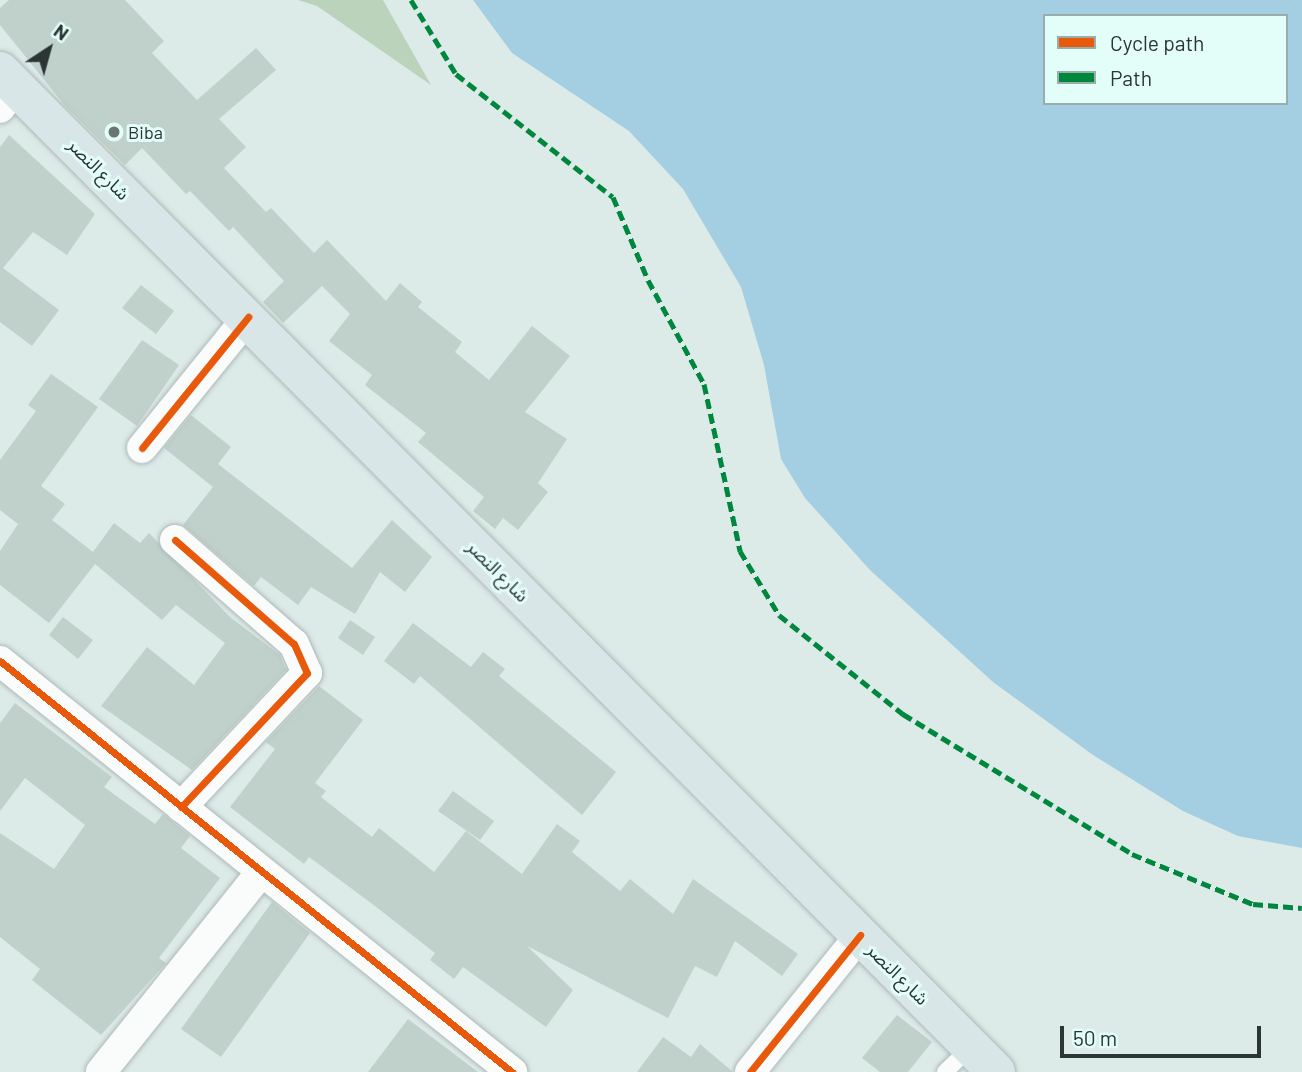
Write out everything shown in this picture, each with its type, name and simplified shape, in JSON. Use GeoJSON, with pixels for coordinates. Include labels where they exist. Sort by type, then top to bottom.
{"type":"FeatureCollection","features":[{"type":"Feature","properties":{"kind":"main road","name":"شارع النصر"},"geometry":{"type":"LineString","coordinates":[[5,89],[248,317],[860,935],[971,1064]]}},
{"type":"Feature","properties":{"kind":"street"},"geometry":{"type":"LineString","coordinates":[[142,448],[248,317]]}},
{"type":"Feature","properties":{"kind":"street"},"geometry":{"type":"LineString","coordinates":[[176,540],[294,644],[307,673],[181,807]]}},
{"type":"Feature","properties":{"kind":"street"},"geometry":{"type":"LineString","coordinates":[[1,663],[512,1072]]}},
{"type":"Feature","properties":{"kind":"street"},"geometry":{"type":"LineString","coordinates":[[101,1072],[261,872]]}},
{"type":"Feature","properties":{"kind":"street"},"geometry":{"type":"LineString","coordinates":[[750,1072],[860,935]]}},
{"type":"Feature","properties":{"kind":"green space"},"geometry":{"type":"Polygon","coordinates":[[[298,0],[383,0],[431,85],[317,6],[298,0]]]}},
{"type":"Feature","properties":{"kind":"water"},"geometry":{"type":"Polygon","coordinates":[[[473,0],[1302,0],[1302,848],[1238,836],[1183,811],[1093,755],[993,682],[870,570],[805,498],[781,459],[764,365],[741,287],[683,189],[629,131],[512,53],[473,0]]]}},
{"type":"Feature","properties":{"kind":"building"},"geometry":{"type":"Polygon","coordinates":[[[9,0],[125,0],[164,41],[152,53],[197,100],[256,48],[276,70],[219,119],[246,147],[224,168],[266,212],[271,208],[314,253],[327,240],[386,301],[400,283],[422,302],[418,307],[462,342],[455,352],[489,380],[532,326],[570,356],[525,412],[567,439],[538,483],[548,492],[518,530],[503,518],[495,529],[473,511],[484,497],[418,442],[426,433],[365,385],[372,375],[329,341],[350,314],[322,286],[283,323],[263,302],[284,281],[233,227],[229,231],[190,191],[186,194],[142,148],[125,165],[66,107],[0,25],[0,8],[9,0]]]}},
{"type":"Feature","properties":{"kind":"building"},"geometry":{"type":"Polygon","coordinates":[[[9,135],[95,214],[67,255],[33,232],[3,268],[59,310],[32,346],[0,322],[0,147],[9,135]]]}},
{"type":"Feature","properties":{"kind":"building"},"geometry":{"type":"Polygon","coordinates":[[[141,285],[174,311],[156,334],[122,308],[141,285]]]}},
{"type":"Feature","properties":{"kind":"building"},"geometry":{"type":"Polygon","coordinates":[[[142,340],[179,365],[137,426],[99,399],[142,340]]]}},
{"type":"Feature","properties":{"kind":"building"},"geometry":{"type":"Polygon","coordinates":[[[51,374],[98,407],[41,486],[65,504],[52,520],[93,552],[114,523],[140,543],[149,533],[230,617],[280,655],[286,670],[192,770],[101,706],[147,647],[194,685],[225,643],[176,605],[162,620],[95,564],[49,623],[0,585],[0,551],[18,524],[0,510],[0,460],[36,411],[28,405],[51,374]]]}},
{"type":"Feature","properties":{"kind":"building"},"geometry":{"type":"Polygon","coordinates":[[[191,415],[231,447],[218,464],[352,568],[392,520],[432,557],[405,592],[380,572],[355,614],[311,587],[298,605],[261,577],[254,586],[183,525],[213,487],[164,448],[191,415]]]}},
{"type":"Feature","properties":{"kind":"building"},"geometry":{"type":"Polygon","coordinates":[[[63,617],[93,640],[78,659],[49,635],[63,617]]]}},
{"type":"Feature","properties":{"kind":"building"},"geometry":{"type":"Polygon","coordinates":[[[350,620],[375,637],[363,655],[338,638],[350,620]]]}},
{"type":"Feature","properties":{"kind":"building"},"geometry":{"type":"Polygon","coordinates":[[[413,623],[471,667],[483,652],[505,669],[499,676],[616,772],[582,815],[420,676],[414,684],[384,661],[413,623]]]}},
{"type":"Feature","properties":{"kind":"building"},"geometry":{"type":"Polygon","coordinates":[[[319,686],[363,720],[315,783],[326,791],[321,797],[372,837],[379,828],[434,872],[466,831],[522,874],[557,824],[580,841],[572,852],[620,891],[630,879],[673,914],[693,879],[798,954],[782,976],[735,941],[717,977],[695,966],[668,1018],[527,946],[573,990],[546,1027],[463,967],[454,979],[430,960],[435,953],[375,906],[309,857],[304,864],[230,807],[275,749],[266,742],[319,686]]]}},
{"type":"Feature","properties":{"kind":"building"},"geometry":{"type":"Polygon","coordinates":[[[15,703],[112,777],[104,787],[155,824],[163,814],[190,836],[181,848],[220,878],[159,958],[166,963],[101,1035],[32,980],[40,969],[0,937],[0,833],[54,869],[85,825],[25,778],[0,811],[0,723],[15,703]]]}},
{"type":"Feature","properties":{"kind":"building"},"geometry":{"type":"Polygon","coordinates":[[[453,791],[494,821],[480,840],[438,811],[453,791]]]}},
{"type":"Feature","properties":{"kind":"building"},"geometry":{"type":"Polygon","coordinates":[[[272,902],[310,933],[221,1057],[181,1029],[272,902]]]}},
{"type":"Feature","properties":{"kind":"building"},"geometry":{"type":"Polygon","coordinates":[[[897,1015],[932,1042],[908,1072],[880,1072],[862,1058],[897,1015]]]}},
{"type":"Feature","properties":{"kind":"building"},"geometry":{"type":"Polygon","coordinates":[[[408,1019],[478,1072],[368,1072],[408,1019]]]}},
{"type":"Feature","properties":{"kind":"building"},"geometry":{"type":"Polygon","coordinates":[[[663,1037],[691,1057],[700,1044],[733,1072],[637,1072],[663,1037]]]}},
{"type":"Feature","properties":{"kind":"marked path"},"geometry":{"type":"LineString","coordinates":[[411,0],[456,74],[613,197],[648,280],[704,384],[740,551],[779,615],[903,714],[1132,854],[1253,904],[1302,908]]}},
{"type":"Feature","properties":{"kind":"cycle path"},"geometry":{"type":"LineString","coordinates":[[142,448],[248,317]]}},
{"type":"Feature","properties":{"kind":"cycle path"},"geometry":{"type":"LineString","coordinates":[[175,540],[294,644],[307,673],[181,807]]}},
{"type":"Feature","properties":{"kind":"cycle path"},"geometry":{"type":"LineString","coordinates":[[0,661],[512,1072]]}},
{"type":"Feature","properties":{"kind":"cycle path"},"geometry":{"type":"LineString","coordinates":[[750,1072],[860,935]]}},
{"type":"Feature","properties":{"kind":"place","name":"Biba"},"geometry":{"type":"Point","coordinates":[114,132]}}]}
